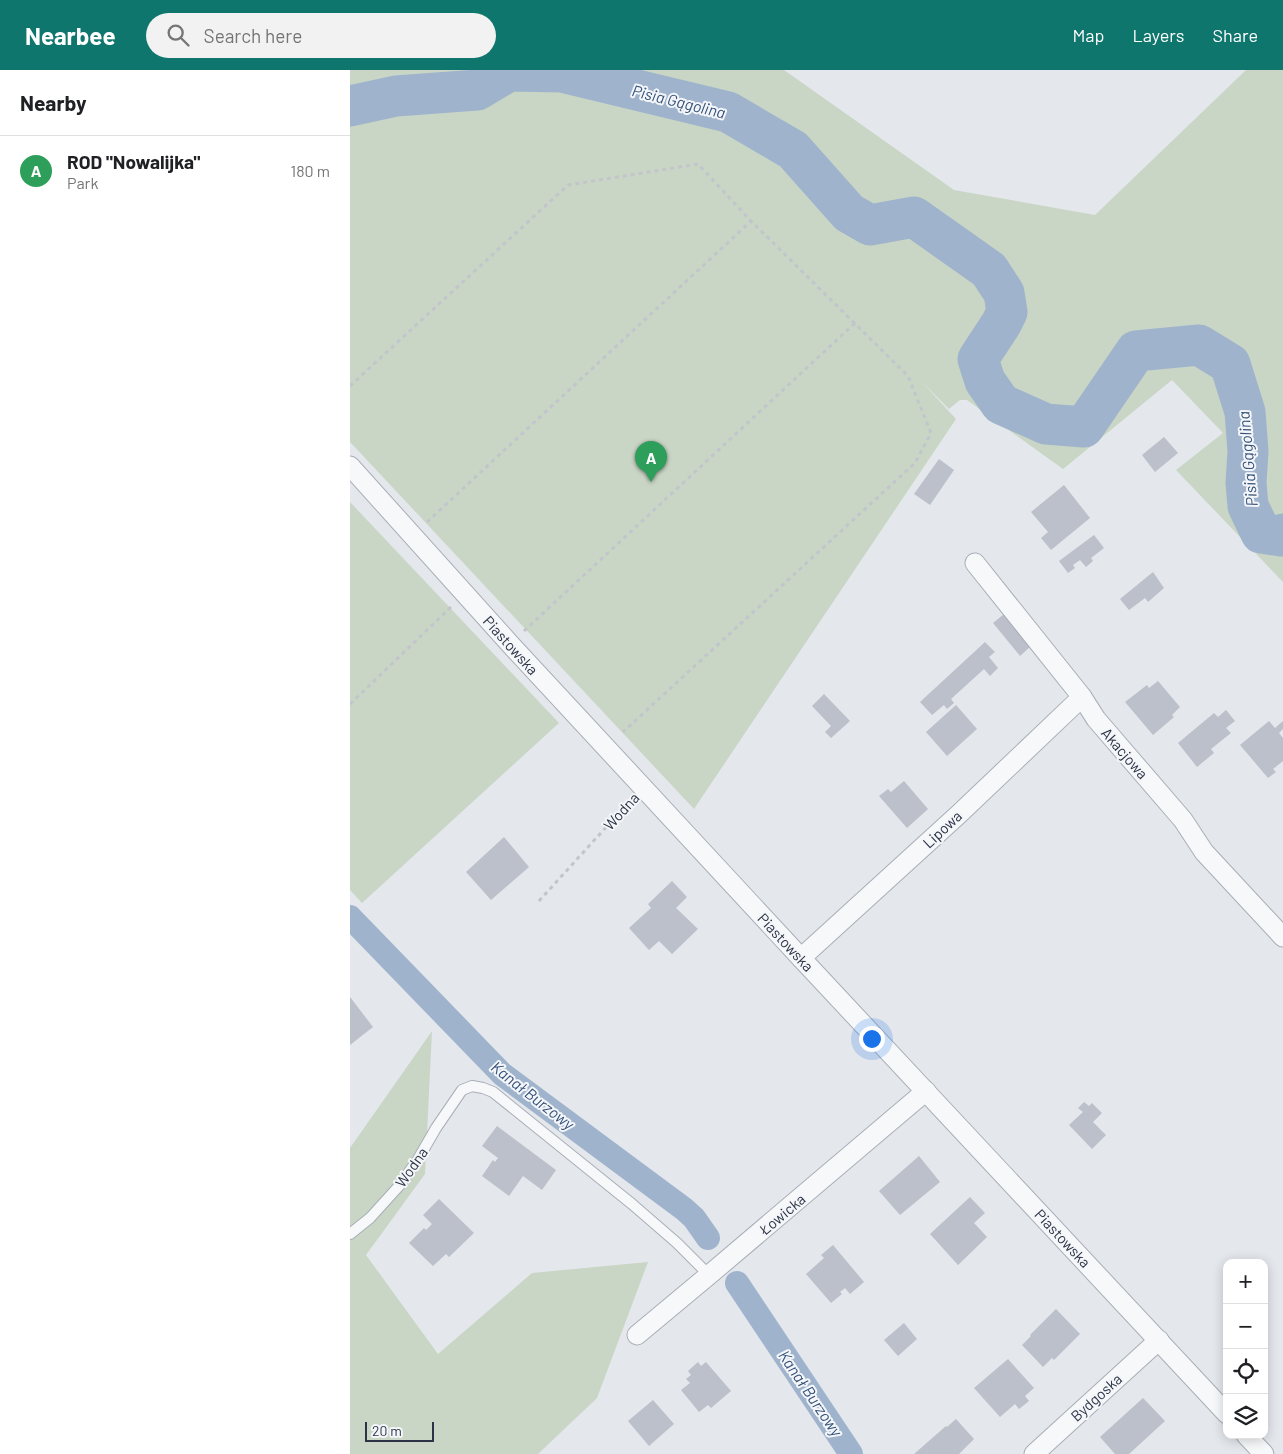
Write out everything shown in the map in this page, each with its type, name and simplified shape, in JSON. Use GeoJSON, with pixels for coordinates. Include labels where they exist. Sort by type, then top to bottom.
{"type":"FeatureCollection","features":[{"type":"Feature","properties":{"kind":"street","name":"Piastowska"},"geometry":{"type":"LineString","coordinates":[[350,466],[510,644],[800,958],[1223,1410]]}},
{"type":"Feature","properties":{"kind":"street","name":"Akacjowa"},"geometry":{"type":"LineString","coordinates":[[975,563],[1082,697],[1096,719],[1183,820],[1204,852],[1283,937]]}},
{"type":"Feature","properties":{"kind":"street","name":"Lipowa"},"geometry":{"type":"LineString","coordinates":[[800,958],[959,814],[1082,697]]}},
{"type":"Feature","properties":{"kind":"street","name":"Łowicka"},"geometry":{"type":"LineString","coordinates":[[636,1335],[926,1091]]}},
{"type":"Feature","properties":{"kind":"street","name":"Bydgoska"},"geometry":{"type":"LineString","coordinates":[[1034,1454],[1159,1340]]}},
{"type":"Feature","properties":{"kind":"street"},"geometry":{"type":"LineString","coordinates":[[1250,1439],[1264,1454]]}},
{"type":"Feature","properties":{"kind":"lane","name":"Wodna"},"geometry":{"type":"LineString","coordinates":[[350,1234],[370,1218],[399,1186],[462,1090],[472,1086],[493,1092],[632,1204],[677,1243],[709,1275]]}},
{"type":"Feature","properties":{"kind":"path"},"geometry":{"type":"LineString","coordinates":[[350,386],[568,186],[698,164],[751,221],[908,376],[931,433],[914,462],[623,732]]}},
{"type":"Feature","properties":{"kind":"path"},"geometry":{"type":"LineString","coordinates":[[426,523],[751,221]]}},
{"type":"Feature","properties":{"kind":"path"},"geometry":{"type":"LineString","coordinates":[[526,629],[854,323]]}},
{"type":"Feature","properties":{"kind":"path"},"geometry":{"type":"LineString","coordinates":[[350,704],[450,608]]}},
{"type":"Feature","properties":{"kind":"path","name":"Wodna"},"geometry":{"type":"LineString","coordinates":[[539,901],[642,787]]}},
{"type":"Feature","properties":{"kind":"green space"},"geometry":{"type":"Polygon","coordinates":[[[350,70],[784,70],[954,190],[1095,215],[1246,70],[1283,70],[1283,582],[1176,470],[1223,433],[1172,380],[1063,469],[967,400],[960,400],[949,409],[922,382],[956,419],[694,809],[350,442],[350,70]]]}},
{"type":"Feature","properties":{"kind":"green space"},"geometry":{"type":"Polygon","coordinates":[[[350,502],[559,723],[362,903],[350,890],[350,502]]]}},
{"type":"Feature","properties":{"kind":"green space"},"geometry":{"type":"Polygon","coordinates":[[[432,1031],[425,1174],[366,1255],[438,1354],[532,1273],[648,1262],[597,1398],[538,1454],[350,1454],[350,1148],[432,1031]]]}},
{"type":"Feature","properties":{"kind":"building"},"geometry":{"type":"Polygon","coordinates":[[[1164,437],[1178,453],[1155,472],[1142,455],[1164,437]]]}},
{"type":"Feature","properties":{"kind":"building"},"geometry":{"type":"Polygon","coordinates":[[[939,459],[954,470],[930,505],[914,494],[939,459]]]}},
{"type":"Feature","properties":{"kind":"building"},"geometry":{"type":"Polygon","coordinates":[[[1064,485],[1090,518],[1051,550],[1041,538],[1048,532],[1031,512],[1064,485]]]}},
{"type":"Feature","properties":{"kind":"building"},"geometry":{"type":"Polygon","coordinates":[[[1094,535],[1104,548],[1091,558],[1093,561],[1086,567],[1080,560],[1073,565],[1075,568],[1068,573],[1059,561],[1094,535]]]}},
{"type":"Feature","properties":{"kind":"building"},"geometry":{"type":"Polygon","coordinates":[[[1153,572],[1164,588],[1148,602],[1145,598],[1129,610],[1120,599],[1153,572]]]}},
{"type":"Feature","properties":{"kind":"building"},"geometry":{"type":"Polygon","coordinates":[[[1004,614],[1031,646],[1020,656],[993,623],[1004,614]]]}},
{"type":"Feature","properties":{"kind":"building"},"geometry":{"type":"Polygon","coordinates":[[[985,642],[995,652],[989,657],[998,668],[990,676],[984,669],[951,699],[954,703],[947,709],[944,705],[932,715],[920,702],[985,642]]]}},
{"type":"Feature","properties":{"kind":"building"},"geometry":{"type":"Polygon","coordinates":[[[1158,681],[1180,707],[1172,715],[1174,717],[1153,735],[1125,702],[1147,685],[1149,688],[1158,681]]]}},
{"type":"Feature","properties":{"kind":"building"},"geometry":{"type":"Polygon","coordinates":[[[824,694],[850,721],[831,738],[825,732],[831,726],[812,706],[824,694]]]}},
{"type":"Feature","properties":{"kind":"building"},"geometry":{"type":"Polygon","coordinates":[[[956,705],[977,729],[947,756],[926,732],[956,705]]]}},
{"type":"Feature","properties":{"kind":"building"},"geometry":{"type":"Polygon","coordinates":[[[1226,710],[1235,721],[1226,728],[1231,733],[1211,749],[1214,753],[1197,767],[1178,743],[1214,713],[1218,717],[1226,710]]]}},
{"type":"Feature","properties":{"kind":"building"},"geometry":{"type":"Polygon","coordinates":[[[1269,721],[1275,728],[1283,721],[1283,729],[1279,733],[1283,738],[1283,761],[1273,769],[1276,772],[1268,778],[1240,745],[1269,721]]]}},
{"type":"Feature","properties":{"kind":"building"},"geometry":{"type":"Polygon","coordinates":[[[904,781],[928,809],[907,828],[879,796],[888,789],[891,792],[904,781]]]}},
{"type":"Feature","properties":{"kind":"building"},"geometry":{"type":"Polygon","coordinates":[[[504,837],[529,867],[491,900],[466,872],[504,837]]]}},
{"type":"Feature","properties":{"kind":"building"},"geometry":{"type":"Polygon","coordinates":[[[672,881],[687,897],[676,908],[698,929],[672,954],[659,941],[649,950],[629,928],[651,908],[648,904],[672,881]]]}},
{"type":"Feature","properties":{"kind":"building"},"geometry":{"type":"Polygon","coordinates":[[[350,997],[373,1027],[350,1045],[350,997]]]}},
{"type":"Feature","properties":{"kind":"building"},"geometry":{"type":"Polygon","coordinates":[[[1084,1102],[1089,1106],[1092,1103],[1102,1113],[1093,1122],[1106,1135],[1092,1149],[1069,1125],[1083,1112],[1078,1108],[1084,1102]]]}},
{"type":"Feature","properties":{"kind":"building"},"geometry":{"type":"Polygon","coordinates":[[[497,1126],[556,1170],[542,1190],[523,1176],[509,1196],[482,1176],[493,1160],[495,1162],[498,1158],[482,1146],[497,1126]]]}},
{"type":"Feature","properties":{"kind":"building"},"geometry":{"type":"Polygon","coordinates":[[[919,1156],[940,1182],[900,1215],[879,1191],[919,1156]]]}},
{"type":"Feature","properties":{"kind":"building"},"geometry":{"type":"Polygon","coordinates":[[[970,1197],[985,1213],[974,1223],[987,1237],[958,1265],[930,1234],[970,1197]]]}},
{"type":"Feature","properties":{"kind":"building"},"geometry":{"type":"Polygon","coordinates":[[[439,1199],[474,1233],[449,1257],[446,1254],[433,1266],[409,1243],[424,1228],[426,1230],[432,1224],[423,1215],[439,1199]]]}},
{"type":"Feature","properties":{"kind":"building"},"geometry":{"type":"Polygon","coordinates":[[[833,1245],[864,1282],[850,1294],[845,1288],[840,1292],[842,1294],[831,1303],[806,1274],[824,1258],[821,1255],[833,1245]]]}},
{"type":"Feature","properties":{"kind":"building"},"geometry":{"type":"Polygon","coordinates":[[[1056,1309],[1080,1334],[1054,1360],[1052,1358],[1043,1367],[1022,1345],[1056,1309]]]}},
{"type":"Feature","properties":{"kind":"building"},"geometry":{"type":"Polygon","coordinates":[[[904,1323],[917,1339],[898,1356],[884,1340],[904,1323]]]}},
{"type":"Feature","properties":{"kind":"building"},"geometry":{"type":"Polygon","coordinates":[[[1008,1359],[1034,1388],[1025,1396],[1029,1401],[1019,1409],[1015,1404],[1000,1417],[974,1388],[1008,1359]]]}},
{"type":"Feature","properties":{"kind":"building"},"geometry":{"type":"Polygon","coordinates":[[[698,1362],[701,1366],[706,1362],[731,1391],[711,1408],[708,1405],[699,1412],[681,1390],[690,1383],[686,1379],[691,1375],[688,1371],[698,1362]]]}},
{"type":"Feature","properties":{"kind":"building"},"geometry":{"type":"Polygon","coordinates":[[[1143,1398],[1165,1421],[1129,1454],[1115,1454],[1100,1437],[1143,1398]]]}},
{"type":"Feature","properties":{"kind":"building"},"geometry":{"type":"Polygon","coordinates":[[[653,1400],[674,1424],[649,1446],[628,1421],[653,1400]]]}},
{"type":"Feature","properties":{"kind":"building"},"geometry":{"type":"Polygon","coordinates":[[[956,1419],[974,1439],[959,1454],[914,1454],[946,1426],[956,1419]]]}},
{"type":"Feature","properties":{"kind":"waterway","name":"Pisia Gągolina"},"geometry":{"type":"LineString","coordinates":[[350,106],[396,96],[477,90],[509,71],[562,72],[728,112],[793,150],[849,213],[870,225],[914,217],[989,270],[1004,293],[1007,312],[978,359],[985,381],[1001,404],[1046,424],[1084,427],[1136,351],[1199,345],[1230,364],[1245,412],[1248,451],[1246,483],[1248,506],[1261,533],[1281,536],[1283,534]]}},
{"type":"Feature","properties":{"kind":"waterway","name":"Kanał Burzowy"},"geometry":{"type":"LineString","coordinates":[[350,917],[502,1074],[684,1209],[694,1218],[708,1238]]}},
{"type":"Feature","properties":{"kind":"waterway","name":"Kanał Burzowy"},"geometry":{"type":"LineString","coordinates":[[737,1283],[851,1454]]}},
{"type":"Feature","properties":{"kind":"place","name":"ROD \"Nowalijka\""},"geometry":{"type":"Point","coordinates":[651,482]}}]}
